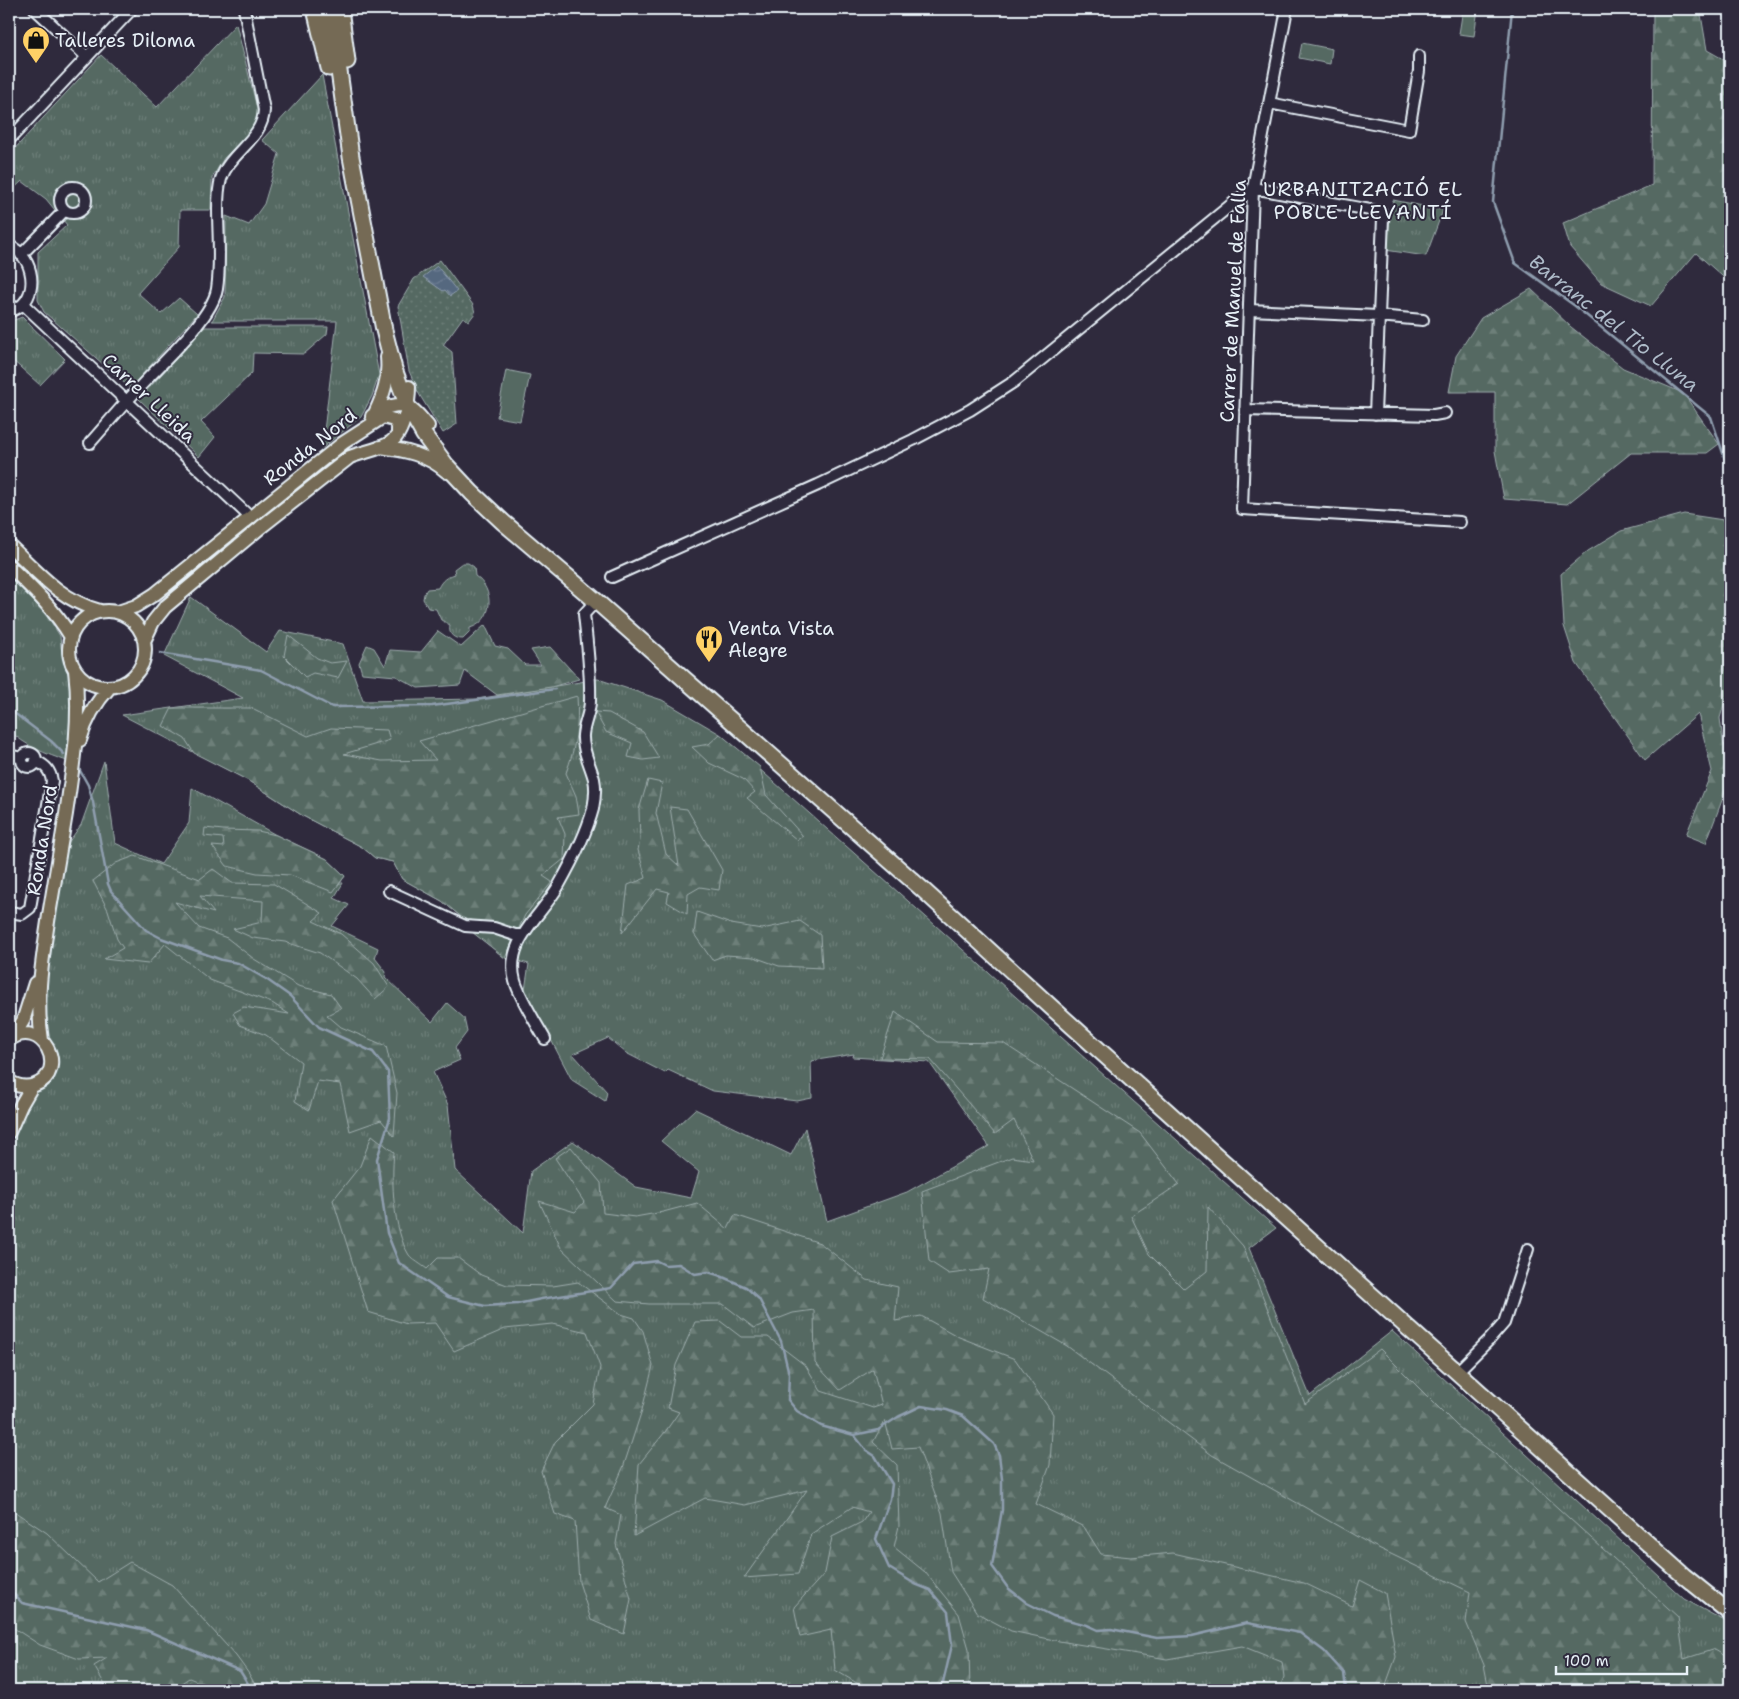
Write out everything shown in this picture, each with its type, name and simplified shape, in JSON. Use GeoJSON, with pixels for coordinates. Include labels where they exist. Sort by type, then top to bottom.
{"type":"FeatureCollection","features":[{"type":"Feature","properties":{"kind":"highway"},"geometry":{"type":"LineString","coordinates":[[315,9],[351,157]]}},
{"type":"Feature","properties":{"kind":"highway"},"geometry":{"type":"LineString","coordinates":[[327,9],[356,142],[388,310],[409,387],[428,426],[470,480],[583,590]]}},
{"type":"Feature","properties":{"kind":"highway"},"geometry":{"type":"LineString","coordinates":[[340,9],[356,142]]}},
{"type":"Feature","properties":{"kind":"highway"},"geometry":{"type":"LineString","coordinates":[[338,64],[351,157],[384,330],[394,369],[408,407],[424,435],[446,465],[472,493],[547,561],[596,601],[922,889],[1677,1570],[1730,1613]]}},
{"type":"Feature","properties":{"kind":"main road"},"geometry":{"type":"LineString","coordinates":[[360,431],[374,413],[386,386],[388,372],[384,330]]}},
{"type":"Feature","properties":{"kind":"main road"},"geometry":{"type":"LineString","coordinates":[[398,433],[408,407],[409,387]]}},
{"type":"Feature","properties":{"kind":"main road"},"geometry":{"type":"LineString","coordinates":[[374,413],[387,407],[399,405],[408,407],[412,408],[428,426]]}},
{"type":"Feature","properties":{"kind":"main road","name":"Ronda Nord"},"geometry":{"type":"LineString","coordinates":[[9,546],[36,573],[72,601],[100,611],[118,612],[136,606],[155,594],[343,442],[383,417],[394,420],[398,426],[398,433],[392,441],[350,457],[261,527],[165,607],[153,622],[144,639],[146,649],[144,661],[138,671],[125,683],[110,687],[90,712],[83,730],[72,777]]}},
{"type":"Feature","properties":{"kind":"main road"},"geometry":{"type":"LineString","coordinates":[[380,447],[404,450],[426,457],[442,467],[472,493]]}},
{"type":"Feature","properties":{"kind":"main road"},"geometry":{"type":"LineString","coordinates":[[9,566],[54,614],[71,638],[80,621],[100,611]]}},
{"type":"Feature","properties":{"kind":"main road"},"geometry":{"type":"LineString","coordinates":[[118,612],[135,622],[141,630],[144,639]]}},
{"type":"Feature","properties":{"kind":"main road","name":"Ronda Nord"},"geometry":{"type":"LineString","coordinates":[[32,1086],[40,1082],[50,1070],[52,1062],[48,1046],[42,1040],[39,1001],[46,939],[72,777],[78,711],[75,670],[69,654],[71,638]]}},
{"type":"Feature","properties":{"kind":"main road"},"geometry":{"type":"LineString","coordinates":[[75,670],[86,681],[110,687]]}},
{"type":"Feature","properties":{"kind":"main road","name":"Ronda Nord"},"geometry":{"type":"LineString","coordinates":[[11,1038],[23,1021],[46,939]]}},
{"type":"Feature","properties":{"kind":"main road"},"geometry":{"type":"LineString","coordinates":[[11,1038],[28,1034],[42,1040]]}},
{"type":"Feature","properties":{"kind":"main road"},"geometry":{"type":"LineString","coordinates":[[9,1081],[18,1086],[32,1086]]}},
{"type":"Feature","properties":{"kind":"main road"},"geometry":{"type":"LineString","coordinates":[[9,1132],[32,1086]]}},
{"type":"Feature","properties":{"kind":"street"},"geometry":{"type":"LineString","coordinates":[[35,9],[86,56]]}},
{"type":"Feature","properties":{"kind":"street"},"geometry":{"type":"LineString","coordinates":[[9,138],[132,9]]}},
{"type":"Feature","properties":{"kind":"street"},"geometry":{"type":"LineString","coordinates":[[90,443],[126,401],[195,328],[214,300],[218,276],[218,198],[221,178],[226,168],[255,134],[264,118],[244,9]]}},
{"type":"Feature","properties":{"kind":"street","name":"Carrer de Manuel de Falla"},"geometry":{"type":"LineString","coordinates":[[1287,9],[1253,190],[1242,508],[1460,522]]}},
{"type":"Feature","properties":{"kind":"street"},"geometry":{"type":"LineString","coordinates":[[1269,103],[1409,130],[1419,71],[1419,56]]}},
{"type":"Feature","properties":{"kind":"street"},"geometry":{"type":"LineString","coordinates":[[612,577],[827,481],[913,440],[970,410],[1015,381],[1237,200],[1253,190],[1381,212],[1383,218],[1374,414]]}},
{"type":"Feature","properties":{"kind":"street"},"geometry":{"type":"LineString","coordinates":[[21,255],[65,210]]}},
{"type":"Feature","properties":{"kind":"street"},"geometry":{"type":"LineString","coordinates":[[9,246],[27,262],[32,282],[23,304],[9,312]]}},
{"type":"Feature","properties":{"kind":"street","name":"Carrer Lleida"},"geometry":{"type":"LineString","coordinates":[[23,304],[250,517]]}},
{"type":"Feature","properties":{"kind":"street"},"geometry":{"type":"LineString","coordinates":[[1249,310],[1423,320]]}},
{"type":"Feature","properties":{"kind":"street"},"geometry":{"type":"LineString","coordinates":[[1245,410],[1434,415],[1445,413]]}},
{"type":"Feature","properties":{"kind":"street"},"geometry":{"type":"LineString","coordinates":[[545,1038],[515,982],[513,962],[522,935],[559,886],[586,830],[593,809],[596,795],[594,780],[586,755],[583,736],[590,704],[590,670],[584,614],[596,601]]}},
{"type":"Feature","properties":{"kind":"street"},"geometry":{"type":"LineString","coordinates":[[9,755],[22,758],[24,765],[27,767],[36,761],[43,765],[50,772],[52,781],[30,908],[22,914],[9,912]]}},
{"type":"Feature","properties":{"kind":"street"},"geometry":{"type":"LineString","coordinates":[[389,891],[465,926],[494,928],[515,935],[522,935]]}},
{"type":"Feature","properties":{"kind":"street"},"geometry":{"type":"LineString","coordinates":[[1457,1372],[1490,1340],[1504,1323],[1528,1249]]}},
{"type":"Feature","properties":{"kind":"green space"},"geometry":{"type":"Polygon","coordinates":[[[1463,9],[1478,9],[1474,36],[1459,34],[1463,9]]]}},
{"type":"Feature","properties":{"kind":"green space"},"geometry":{"type":"Polygon","coordinates":[[[1653,9],[1700,9],[1707,50],[1730,63],[1730,283],[1696,253],[1651,306],[1601,283],[1570,247],[1563,223],[1652,185],[1653,9]]]}},
{"type":"Feature","properties":{"kind":"green space"},"geometry":{"type":"Polygon","coordinates":[[[236,24],[257,108],[257,120],[246,136],[224,158],[212,178],[211,210],[180,210],[179,247],[138,293],[161,314],[179,298],[197,314],[130,388],[44,312],[38,300],[38,252],[67,225],[46,199],[22,181],[9,193],[9,155],[101,55],[157,107],[236,24]]]}},
{"type":"Feature","properties":{"kind":"green space"},"geometry":{"type":"Polygon","coordinates":[[[1302,43],[1332,49],[1330,64],[1299,58],[1302,43]]]}},
{"type":"Feature","properties":{"kind":"green space"},"geometry":{"type":"Polygon","coordinates":[[[322,75],[379,375],[372,396],[361,417],[322,448],[337,321],[212,321],[225,297],[226,216],[249,225],[264,204],[279,154],[262,140],[322,75]]]}},
{"type":"Feature","properties":{"kind":"green space"},"geometry":{"type":"Polygon","coordinates":[[[1393,200],[1443,210],[1426,256],[1385,250],[1393,200]]]}},
{"type":"Feature","properties":{"kind":"green space"},"geometry":{"type":"Polygon","coordinates":[[[440,260],[473,305],[475,313],[469,321],[463,317],[443,345],[452,352],[457,424],[443,433],[419,394],[409,371],[398,306],[414,279],[440,260]]]}},
{"type":"Feature","properties":{"kind":"green space"},"geometry":{"type":"Polygon","coordinates":[[[1531,289],[1571,327],[1623,368],[1683,393],[1719,444],[1707,453],[1631,453],[1567,504],[1504,499],[1495,451],[1495,392],[1449,392],[1456,356],[1481,318],[1531,289]]]}},
{"type":"Feature","properties":{"kind":"green space"},"geometry":{"type":"Polygon","coordinates":[[[22,317],[65,359],[40,385],[9,359],[9,322],[22,317]]]}},
{"type":"Feature","properties":{"kind":"green space"},"geometry":{"type":"Polygon","coordinates":[[[205,327],[328,327],[327,334],[304,354],[253,353],[252,373],[201,422],[215,437],[199,457],[139,399],[205,327]]]}},
{"type":"Feature","properties":{"kind":"green space"},"geometry":{"type":"Polygon","coordinates":[[[506,370],[530,375],[520,421],[497,417],[506,370]]]}},
{"type":"Feature","properties":{"kind":"green space"},"geometry":{"type":"Polygon","coordinates":[[[1684,514],[1730,521],[1730,697],[1726,698],[1720,718],[1723,742],[1730,756],[1730,779],[1706,843],[1686,835],[1712,771],[1698,714],[1645,760],[1576,663],[1564,626],[1561,574],[1588,551],[1621,531],[1684,514]]]}},
{"type":"Feature","properties":{"kind":"green space"},"geometry":{"type":"Polygon","coordinates":[[[462,563],[468,563],[474,567],[475,576],[482,582],[489,596],[489,604],[484,619],[470,628],[470,632],[463,639],[452,636],[450,625],[441,620],[436,609],[428,608],[423,599],[427,589],[438,588],[445,579],[455,574],[454,569],[462,563]]]}},
{"type":"Feature","properties":{"kind":"green space"},"geometry":{"type":"Polygon","coordinates":[[[9,577],[46,614],[60,636],[65,667],[72,682],[73,710],[67,761],[29,745],[9,730],[9,577]]]}},
{"type":"Feature","properties":{"kind":"green space"},"geometry":{"type":"Polygon","coordinates":[[[191,597],[266,652],[280,631],[343,644],[363,701],[477,699],[598,679],[662,700],[720,734],[1276,1228],[1249,1248],[1310,1396],[1392,1331],[1684,1599],[1730,1624],[1730,1690],[9,1690],[9,1146],[13,1133],[56,1055],[45,1031],[44,987],[65,847],[81,825],[104,761],[115,843],[161,864],[189,823],[192,788],[276,835],[327,859],[345,876],[334,898],[349,905],[332,926],[378,948],[375,958],[386,972],[385,977],[432,1022],[447,1003],[464,1018],[467,1032],[455,1048],[460,1060],[433,1072],[448,1105],[455,1170],[523,1233],[531,1171],[573,1141],[636,1187],[691,1198],[699,1172],[661,1141],[695,1109],[791,1155],[805,1128],[827,1221],[907,1192],[989,1146],[929,1062],[853,1057],[854,1054],[811,1061],[812,1098],[797,1101],[713,1091],[668,1070],[665,1073],[626,1053],[608,1038],[573,1054],[607,1092],[605,1101],[572,1080],[525,990],[529,964],[505,958],[474,933],[459,915],[442,901],[402,879],[393,862],[375,858],[362,847],[303,816],[247,780],[122,715],[243,698],[164,656],[191,597]]]}},
{"type":"Feature","properties":{"kind":"green space"},"geometry":{"type":"Polygon","coordinates":[[[485,625],[495,646],[508,649],[525,665],[541,665],[531,650],[550,647],[579,679],[551,687],[497,695],[465,671],[460,685],[418,688],[396,676],[362,673],[359,663],[367,645],[374,648],[385,666],[390,650],[421,652],[438,631],[461,647],[485,625]]]}},
{"type":"Feature","properties":{"kind":"green space"},"geometry":{"type":"Polygon","coordinates":[[[288,635],[317,658],[330,663],[347,661],[338,678],[313,673],[305,677],[284,656],[288,635]]]}},
{"type":"Feature","properties":{"kind":"green space"},"geometry":{"type":"Polygon","coordinates":[[[577,696],[578,716],[576,735],[566,773],[576,796],[579,814],[558,817],[565,834],[564,859],[543,876],[552,882],[525,915],[505,958],[472,932],[459,915],[442,901],[402,879],[393,862],[375,858],[362,847],[303,816],[247,780],[194,753],[185,739],[163,726],[172,708],[252,708],[308,736],[331,728],[387,730],[390,740],[344,754],[382,761],[436,760],[419,741],[577,696]]]}},
{"type":"Feature","properties":{"kind":"green space"},"geometry":{"type":"Polygon","coordinates":[[[595,712],[609,713],[643,732],[659,758],[643,760],[628,757],[632,743],[606,732],[595,712]]]}},
{"type":"Feature","properties":{"kind":"green space"},"geometry":{"type":"Polygon","coordinates":[[[720,734],[760,767],[766,795],[803,836],[797,840],[747,798],[755,792],[743,779],[709,763],[692,747],[709,744],[720,734]]]}},
{"type":"Feature","properties":{"kind":"green space"},"geometry":{"type":"Polygon","coordinates":[[[648,780],[662,783],[656,813],[666,854],[679,866],[670,807],[687,809],[722,870],[719,890],[700,887],[688,894],[687,914],[667,902],[669,892],[657,889],[622,933],[628,885],[646,878],[638,850],[640,840],[639,810],[648,780]]]}},
{"type":"Feature","properties":{"kind":"green space"},"geometry":{"type":"Polygon","coordinates":[[[205,828],[258,831],[276,835],[327,859],[345,876],[333,892],[290,875],[257,873],[227,866],[212,846],[224,847],[223,838],[204,836],[205,828]]]}},
{"type":"Feature","properties":{"kind":"green space"},"geometry":{"type":"Polygon","coordinates":[[[135,856],[200,879],[213,869],[232,883],[274,884],[322,913],[313,921],[341,934],[374,963],[389,987],[375,999],[357,979],[320,953],[285,942],[253,938],[233,929],[262,922],[263,901],[200,896],[214,913],[175,902],[199,928],[227,938],[254,959],[298,986],[331,994],[341,1008],[327,1015],[341,1027],[386,1046],[397,1093],[394,1136],[381,1120],[350,1131],[340,1084],[318,1081],[309,1110],[295,1101],[301,1062],[266,1035],[240,1025],[233,1013],[244,1007],[289,1014],[272,1003],[210,980],[165,944],[148,964],[104,959],[123,948],[117,939],[108,910],[93,881],[116,863],[135,856]]]}},
{"type":"Feature","properties":{"kind":"green space"},"geometry":{"type":"Polygon","coordinates":[[[697,912],[731,924],[762,929],[800,921],[820,935],[822,968],[779,966],[754,957],[726,955],[712,960],[694,934],[697,912]]]}},
{"type":"Feature","properties":{"kind":"green space"},"geometry":{"type":"Polygon","coordinates":[[[895,1012],[938,1042],[1003,1043],[1140,1133],[1179,1184],[1131,1216],[1149,1254],[1184,1289],[1207,1271],[1208,1207],[1243,1246],[1305,1404],[1380,1349],[1457,1426],[1515,1469],[1678,1617],[1684,1659],[1715,1649],[1730,1658],[1730,1690],[1489,1690],[1484,1665],[1466,1622],[1470,1592],[1370,1544],[1212,1455],[1067,1346],[983,1298],[989,1269],[949,1274],[929,1261],[922,1191],[1012,1157],[1033,1160],[1014,1120],[995,1134],[930,1059],[880,1058],[895,1012]]]}},
{"type":"Feature","properties":{"kind":"green space"},"geometry":{"type":"Polygon","coordinates":[[[372,1135],[394,1152],[393,1190],[399,1232],[409,1255],[427,1269],[438,1258],[458,1258],[481,1275],[507,1285],[553,1286],[578,1282],[621,1314],[634,1318],[643,1331],[653,1366],[642,1410],[623,1468],[605,1508],[621,1515],[616,1544],[631,1599],[624,1634],[591,1620],[579,1582],[575,1521],[555,1514],[541,1471],[555,1442],[593,1404],[600,1367],[587,1332],[552,1324],[505,1329],[454,1351],[435,1323],[407,1324],[368,1312],[333,1200],[360,1166],[372,1135]]]}},
{"type":"Feature","properties":{"kind":"green space"},"geometry":{"type":"Polygon","coordinates":[[[571,1147],[601,1183],[603,1213],[635,1217],[697,1203],[728,1229],[735,1215],[820,1243],[867,1280],[898,1287],[895,1321],[921,1316],[959,1337],[1015,1359],[1053,1414],[1050,1465],[1036,1504],[1084,1527],[1101,1554],[1131,1557],[1173,1553],[1304,1583],[1352,1606],[1360,1580],[1385,1593],[1396,1657],[1384,1690],[1279,1690],[1284,1677],[1282,1662],[1242,1646],[1167,1659],[1011,1631],[977,1613],[951,1572],[942,1513],[918,1447],[892,1449],[885,1420],[873,1442],[897,1465],[899,1526],[894,1547],[925,1572],[959,1614],[969,1649],[970,1690],[864,1690],[865,1688],[835,1670],[831,1630],[800,1637],[794,1607],[825,1573],[832,1537],[862,1522],[869,1512],[852,1507],[811,1534],[798,1574],[744,1578],[807,1490],[745,1505],[705,1498],[634,1536],[639,1464],[679,1412],[668,1408],[676,1365],[695,1322],[720,1321],[741,1337],[768,1337],[806,1366],[821,1391],[873,1408],[882,1405],[873,1369],[840,1390],[815,1363],[814,1310],[793,1313],[754,1328],[723,1304],[649,1304],[617,1301],[561,1248],[539,1201],[575,1212],[584,1202],[555,1158],[571,1147]]]}},
{"type":"Feature","properties":{"kind":"green space"},"geometry":{"type":"Polygon","coordinates":[[[9,1508],[47,1533],[98,1582],[130,1562],[172,1585],[236,1656],[258,1690],[219,1690],[189,1678],[171,1690],[108,1690],[94,1666],[107,1658],[79,1659],[40,1645],[9,1625],[9,1508]]]}},
{"type":"Feature","properties":{"kind":"water"},"geometry":{"type":"Polygon","coordinates":[[[437,266],[457,291],[450,296],[445,290],[443,291],[423,277],[437,266]]]}},
{"type":"Feature","properties":{"kind":"waterway","name":"Barranc del Tio Lluna"},"geometry":{"type":"LineString","coordinates":[[1512,9],[1493,202],[1515,263],[1575,306],[1711,417],[1730,474]]}},
{"type":"Feature","properties":{"kind":"waterway"},"geometry":{"type":"LineString","coordinates":[[160,653],[261,670],[332,707],[432,706],[555,689]]}},
{"type":"Feature","properties":{"kind":"waterway"},"geometry":{"type":"LineString","coordinates":[[9,709],[51,741],[64,754]]}},
{"type":"Feature","properties":{"kind":"waterway"},"geometry":{"type":"LineString","coordinates":[[78,767],[88,785],[93,802],[108,884],[111,891],[146,930],[161,938],[222,960],[238,963],[266,979],[290,996],[319,1027],[373,1052],[388,1072],[390,1118],[377,1159],[387,1233],[399,1263],[448,1297],[485,1306],[517,1304],[611,1288],[633,1264],[657,1261],[665,1265],[679,1264],[695,1274],[708,1272],[746,1287],[759,1299],[781,1341],[789,1374],[788,1400],[797,1411],[821,1426],[854,1435],[878,1430],[898,1417],[921,1406],[947,1410],[963,1416],[994,1444],[999,1455],[1002,1479],[1002,1510],[992,1566],[1008,1588],[1027,1603],[1053,1616],[1087,1625],[1098,1630],[1111,1629],[1157,1638],[1192,1636],[1247,1623],[1300,1633],[1324,1651],[1344,1673],[1346,1690]]}},
{"type":"Feature","properties":{"kind":"waterway"},"geometry":{"type":"LineString","coordinates":[[854,1435],[866,1450],[875,1456],[892,1484],[890,1499],[876,1539],[889,1568],[915,1584],[930,1590],[948,1612],[952,1645],[943,1683],[935,1690]]}},
{"type":"Feature","properties":{"kind":"waterway"},"geometry":{"type":"LineString","coordinates":[[9,1589],[22,1603],[146,1630],[240,1671],[252,1690]]}},
{"type":"Feature","properties":{"kind":"place","name":"Talleres Diloma"},"geometry":{"type":"Point","coordinates":[36,64]}},
{"type":"Feature","properties":{"kind":"place","name":"Venta Vista Alegre"},"geometry":{"type":"Point","coordinates":[709,663]}},
{"type":"Feature","properties":{"kind":"district","name":"URBANITZACIÓ EL POBLE LLEVANTÍ"},"geometry":{"type":"Point","coordinates":[1363,200]}}]}
